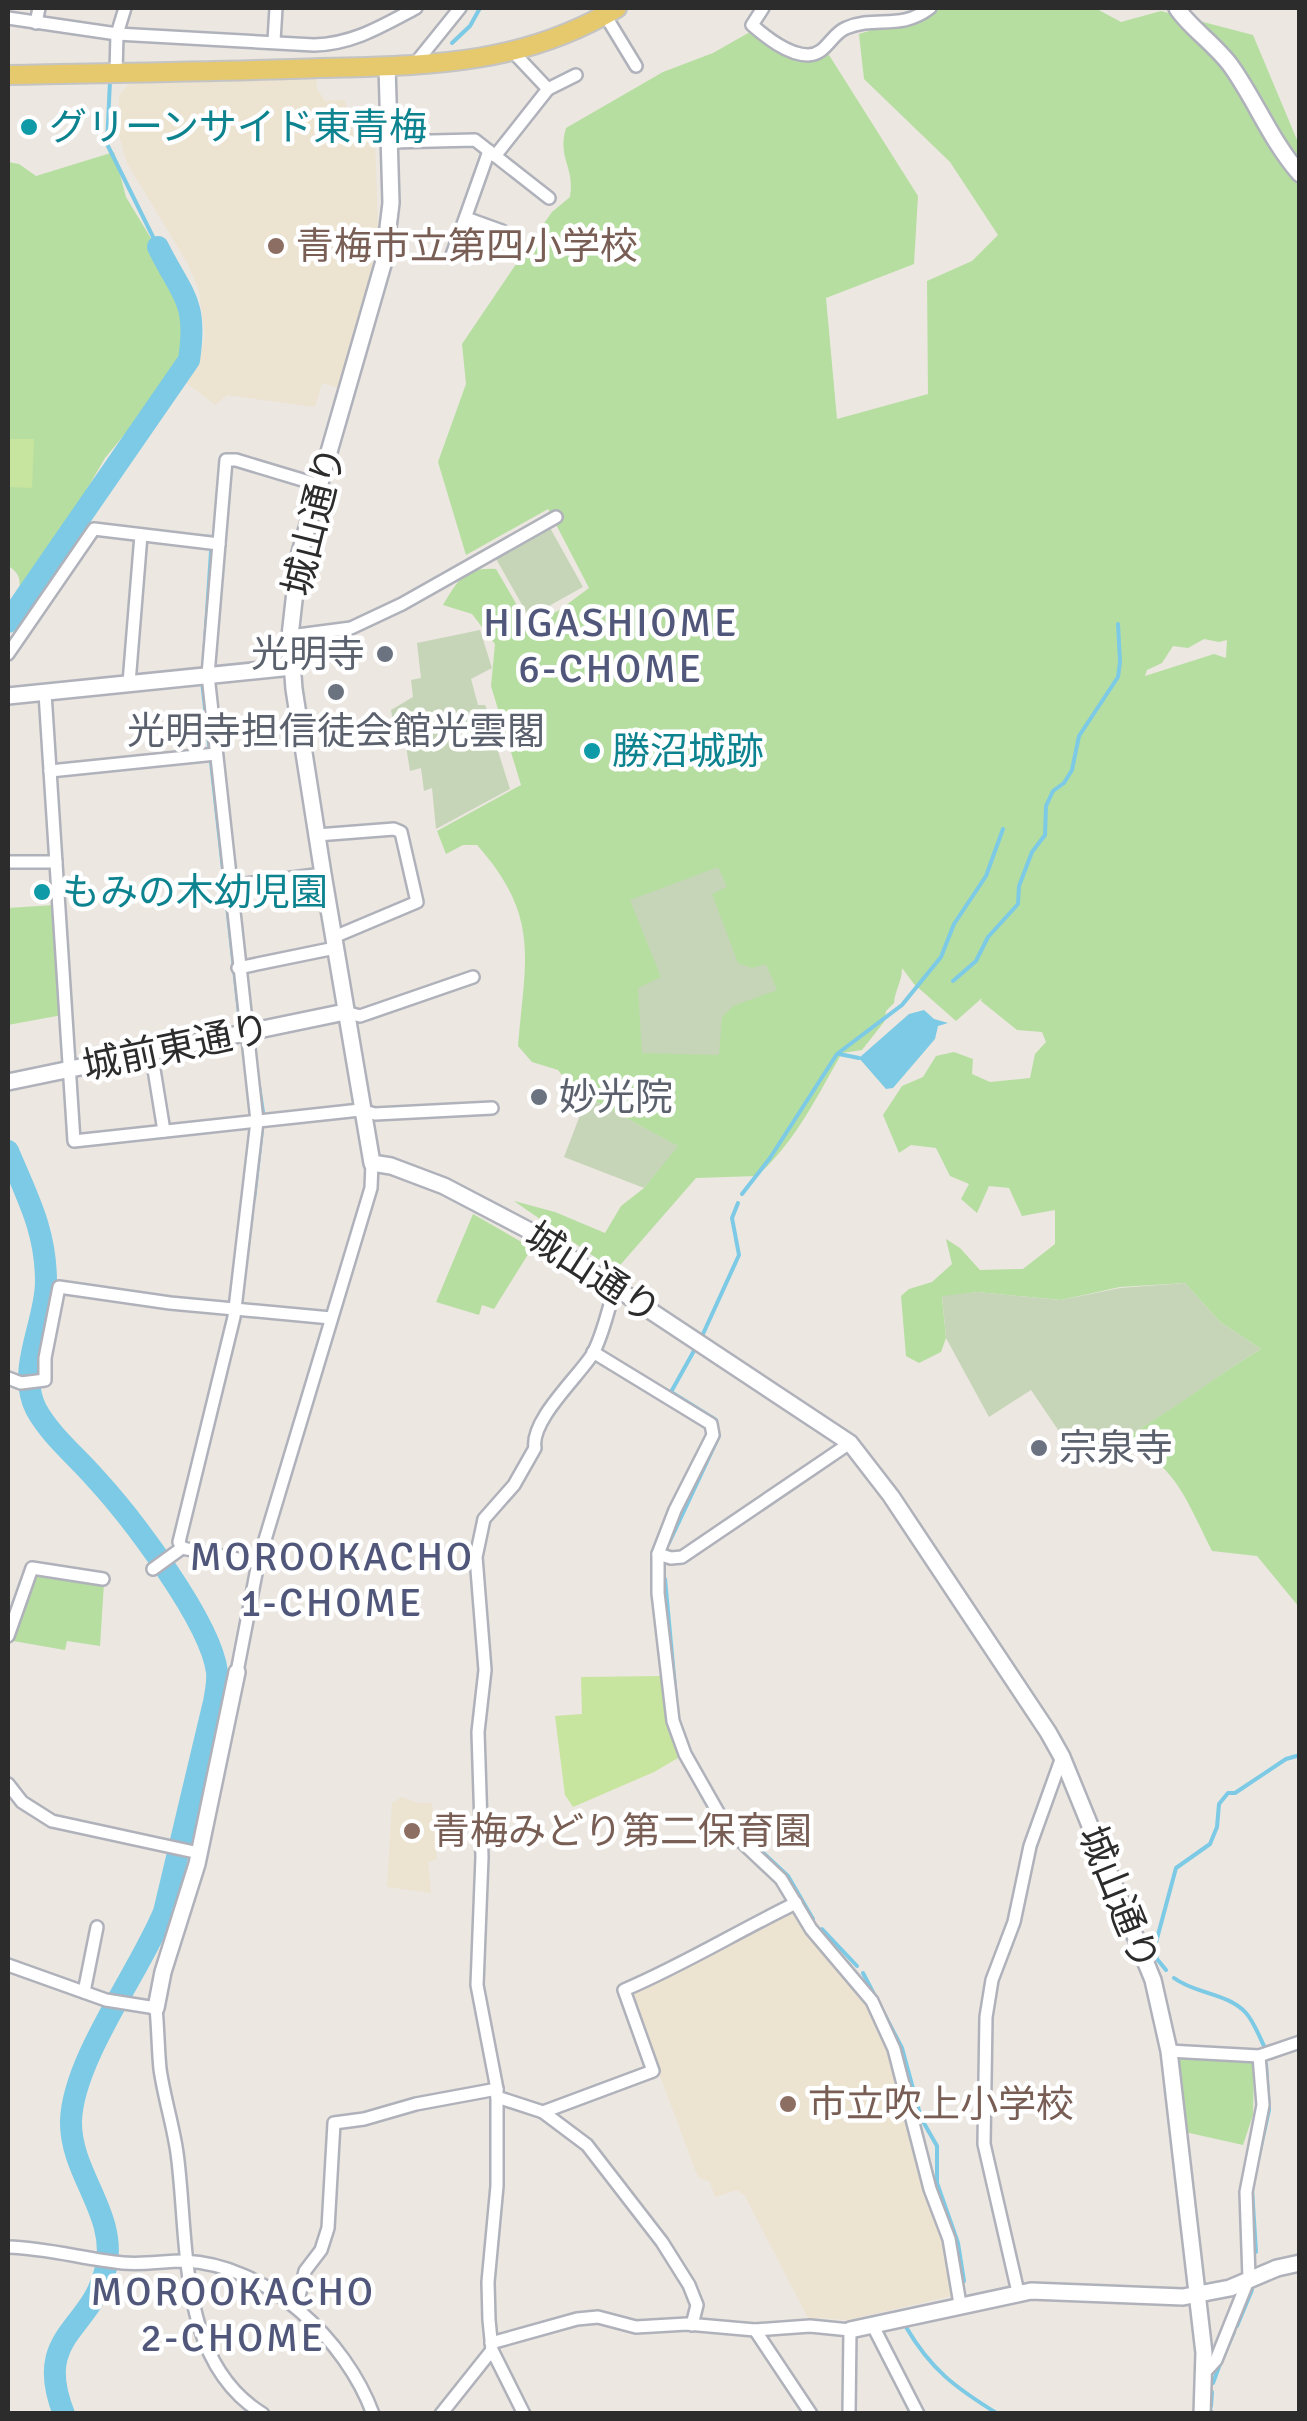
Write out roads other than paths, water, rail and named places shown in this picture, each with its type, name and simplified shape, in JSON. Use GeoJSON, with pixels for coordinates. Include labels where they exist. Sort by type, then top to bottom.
{"type":"FeatureCollection","features":[{"type":"Feature","properties":{"kind":"main road"},"geometry":{"type":"LineString","coordinates":[[8,76],[414,65],[514,53],[561,37],[611,11]]}},
{"type":"Feature","properties":{"kind":"street"},"geometry":{"type":"LineString","coordinates":[[36,24],[39,8]]}},
{"type":"Feature","properties":{"kind":"street"},"geometry":{"type":"LineString","coordinates":[[116,73],[117,34],[125,8]]}},
{"type":"Feature","properties":{"kind":"street"},"geometry":{"type":"LineString","coordinates":[[274,41],[276,8]]}},
{"type":"Feature","properties":{"kind":"street"},"geometry":{"type":"LineString","coordinates":[[8,18],[117,34],[338,44],[366,35],[416,8]]}},
{"type":"Feature","properties":{"kind":"street"},"geometry":{"type":"LineString","coordinates":[[414,65],[460,8]]}},
{"type":"Feature","properties":{"kind":"street"},"geometry":{"type":"LineString","coordinates":[[763,8],[752,25],[789,50],[810,55],[823,50],[846,28],[912,20],[930,8]]}},
{"type":"Feature","properties":{"kind":"street"},"geometry":{"type":"LineString","coordinates":[[1177,8],[1233,68],[1273,140],[1300,174]]}},
{"type":"Feature","properties":{"kind":"street"},"geometry":{"type":"LineString","coordinates":[[611,11],[636,66]]}},
{"type":"Feature","properties":{"kind":"street"},"geometry":{"type":"LineString","coordinates":[[514,53],[548,89]]}},
{"type":"Feature","properties":{"kind":"street","name":"城山通り"},"geometry":{"type":"LineString","coordinates":[[388,66],[391,204],[384,262],[294,582],[290,636],[323,874],[372,1163],[391,1166],[470,1198],[530,1231],[850,1444],[891,1496],[1048,1732],[1153,1980],[1169,2051],[1197,2294],[1205,2372],[1202,2414]]}},
{"type":"Feature","properties":{"kind":"street"},"geometry":{"type":"LineString","coordinates":[[452,255],[492,154],[548,89],[576,75]]}},
{"type":"Feature","properties":{"kind":"street"},"geometry":{"type":"LineString","coordinates":[[391,142],[474,140],[549,198]]}},
{"type":"Feature","properties":{"kind":"street"},"geometry":{"type":"LineString","coordinates":[[466,218],[502,232]]}},
{"type":"Feature","properties":{"kind":"street"},"geometry":{"type":"LineString","coordinates":[[182,1548],[179,1542],[236,1309],[256,1121],[203,676],[226,460],[319,485]]}},
{"type":"Feature","properties":{"kind":"street"},"geometry":{"type":"LineString","coordinates":[[290,636],[351,628],[402,604],[556,517]]}},
{"type":"Feature","properties":{"kind":"street"},"geometry":{"type":"LineString","coordinates":[[10,643],[94,529],[215,544]]}},
{"type":"Feature","properties":{"kind":"street"},"geometry":{"type":"LineString","coordinates":[[129,683],[142,535]]}},
{"type":"Feature","properties":{"kind":"street"},"geometry":{"type":"LineString","coordinates":[[8,696],[292,667]]}},
{"type":"Feature","properties":{"kind":"street"},"geometry":{"type":"LineString","coordinates":[[45,692],[74,1141],[360,1110],[376,1114],[492,1108]]}},
{"type":"Feature","properties":{"kind":"street"},"geometry":{"type":"LineString","coordinates":[[50,771],[211,754]]}},
{"type":"Feature","properties":{"kind":"street"},"geometry":{"type":"LineString","coordinates":[[238,968],[334,943],[417,902],[401,832],[394,829],[317,834]]}},
{"type":"Feature","properties":{"kind":"street"},"geometry":{"type":"LineString","coordinates":[[8,862],[56,862]]}},
{"type":"Feature","properties":{"kind":"street"},"geometry":{"type":"LineString","coordinates":[[229,886],[323,874]]}},
{"type":"Feature","properties":{"kind":"street"},"geometry":{"type":"LineString","coordinates":[[346,1012],[360,1016],[473,978]]}},
{"type":"Feature","properties":{"kind":"street","name":"城前東通り"},"geometry":{"type":"LineString","coordinates":[[8,1082],[346,1012]]}},
{"type":"Feature","properties":{"kind":"street"},"geometry":{"type":"LineString","coordinates":[[151,1051],[164,1131]]}},
{"type":"Feature","properties":{"kind":"street"},"geometry":{"type":"LineString","coordinates":[[263,2414],[233,2388],[212,2354],[199,2321],[185,2261],[177,2156],[160,2069],[156,2008],[183,1918],[258,1563],[371,1188],[372,1163]]}},
{"type":"Feature","properties":{"kind":"street"},"geometry":{"type":"LineString","coordinates":[[8,1378],[21,1383],[44,1380],[59,1288],[331,1318]]}},
{"type":"Feature","properties":{"kind":"street"},"geometry":{"type":"LineString","coordinates":[[524,2414],[492,2347],[488,2282],[497,2186],[497,2093],[477,1985],[482,1867],[478,1732],[485,1670],[476,1557],[484,1519],[514,1485],[536,1448],[534,1440],[547,1415],[594,1352],[615,1288]]}},
{"type":"Feature","properties":{"kind":"street"},"geometry":{"type":"LineString","coordinates":[[594,1352],[711,1424],[713,1434],[658,1554],[670,1711],[677,1736],[721,1819],[780,1878],[812,1930],[872,2001],[894,2049],[930,2189],[949,2239],[960,2304]]}},
{"type":"Feature","properties":{"kind":"street"},"geometry":{"type":"LineString","coordinates":[[658,1554],[682,1557],[850,1444]]}},
{"type":"Feature","properties":{"kind":"street"},"geometry":{"type":"LineString","coordinates":[[153,1570],[182,1548],[258,1563]]}},
{"type":"Feature","properties":{"kind":"street"},"geometry":{"type":"LineString","coordinates":[[8,1636],[32,1568],[103,1579]]}},
{"type":"Feature","properties":{"kind":"street"},"geometry":{"type":"LineString","coordinates":[[1018,2292],[984,2144],[986,2017],[992,1980],[1014,1922],[1030,1846],[1062,1758]]}},
{"type":"Feature","properties":{"kind":"street"},"geometry":{"type":"LineString","coordinates":[[8,1784],[22,1802],[52,1821],[194,1852]]}},
{"type":"Feature","properties":{"kind":"street"},"geometry":{"type":"LineString","coordinates":[[543,2112],[654,2071],[624,1990],[796,1903]]}},
{"type":"Feature","properties":{"kind":"street"},"geometry":{"type":"LineString","coordinates":[[84,1992],[97,1927]]}},
{"type":"Feature","properties":{"kind":"street"},"geometry":{"type":"LineString","coordinates":[[8,1966],[108,2000],[156,2008]]}},
{"type":"Feature","properties":{"kind":"street"},"geometry":{"type":"LineString","coordinates":[[1169,2051],[1259,2056],[1300,2042]]}},
{"type":"Feature","properties":{"kind":"street"},"geometry":{"type":"LineString","coordinates":[[1205,2372],[1216,2360],[1249,2278],[1246,2192],[1264,2105],[1259,2056]]}},
{"type":"Feature","properties":{"kind":"street"},"geometry":{"type":"LineString","coordinates":[[297,2305],[305,2270],[321,2250],[328,2228],[334,2123],[416,2104],[497,2093],[543,2112],[587,2146],[662,2242],[695,2297],[697,2310],[692,2325]]}},
{"type":"Feature","properties":{"kind":"street"},"geometry":{"type":"LineString","coordinates":[[8,2247],[151,2266],[185,2261],[239,2273],[297,2305],[364,2388],[373,2414]]}},
{"type":"Feature","properties":{"kind":"street"},"geometry":{"type":"LineString","coordinates":[[441,2414],[492,2347],[577,2319],[598,2317],[636,2327],[692,2325],[755,2330],[793,2326],[850,2330],[1018,2292],[1045,2290],[1166,2298],[1197,2294],[1230,2288],[1249,2278],[1300,2264]]}},
{"type":"Feature","properties":{"kind":"street"},"geometry":{"type":"LineString","coordinates":[[873,2326],[918,2414]]}},
{"type":"Feature","properties":{"kind":"street"},"geometry":{"type":"LineString","coordinates":[[755,2330],[811,2414]]}},
{"type":"Feature","properties":{"kind":"street"},"geometry":{"type":"LineString","coordinates":[[848,2414],[850,2330]]}},
{"type":"Feature","properties":{"kind":"water"},"geometry":{"type":"Polygon","coordinates":[[[924,1010],[934,1019],[948,1023],[938,1026],[935,1039],[893,1088],[886,1089],[859,1058],[909,1014],[924,1010]]]}},
{"type":"Feature","properties":{"kind":"waterway"},"geometry":{"type":"LineString","coordinates":[[452,43],[470,26],[480,8]]}},
{"type":"Feature","properties":{"kind":"waterway"},"geometry":{"type":"LineString","coordinates":[[110,81],[107,144],[158,247]]}},
{"type":"Feature","properties":{"kind":"waterway"},"geometry":{"type":"LineString","coordinates":[[8,622],[189,360],[191,324],[186,299],[158,247]]}},
{"type":"Feature","properties":{"kind":"waterway"},"geometry":{"type":"LineString","coordinates":[[197,536],[212,537],[203,672]]}},
{"type":"Feature","properties":{"kind":"waterway"},"geometry":{"type":"LineString","coordinates":[[953,981],[976,961],[988,937],[1018,904],[1019,886],[1032,852],[1045,835],[1046,806],[1053,791],[1072,770],[1079,736],[1118,677],[1118,624]]}},
{"type":"Feature","properties":{"kind":"waterway"},"geometry":{"type":"LineString","coordinates":[[202,681],[240,1022]]}},
{"type":"Feature","properties":{"kind":"waterway"},"geometry":{"type":"LineString","coordinates":[[742,1194],[837,1054],[902,1005],[941,957],[954,924],[986,876],[1003,829]]}},
{"type":"Feature","properties":{"kind":"waterway"},"geometry":{"type":"LineString","coordinates":[[839,1054],[859,1058]]}},
{"type":"Feature","properties":{"kind":"waterway"},"geometry":{"type":"LineString","coordinates":[[259,1086],[263,1112]]}},
{"type":"Feature","properties":{"kind":"waterway"},"geometry":{"type":"LineString","coordinates":[[254,1199],[262,1130]]}},
{"type":"Feature","properties":{"kind":"waterway"},"geometry":{"type":"LineString","coordinates":[[8,1151],[34,1214],[45,1263],[45,1297],[29,1378],[36,1409],[56,1437],[111,1496],[167,1571],[212,1651],[217,1676],[164,1912],[95,2044],[75,2097],[73,2140],[100,2212],[108,2248],[99,2289],[68,2335],[55,2366],[64,2414]]}},
{"type":"Feature","properties":{"kind":"waterway"},"geometry":{"type":"LineString","coordinates":[[703,1334],[739,1255],[732,1218],[738,1203]]}},
{"type":"Feature","properties":{"kind":"waterway"},"geometry":{"type":"LineString","coordinates":[[241,1302],[252,1213]]}},
{"type":"Feature","properties":{"kind":"waterway"},"geometry":{"type":"LineString","coordinates":[[695,1349],[671,1392],[716,1420]]}},
{"type":"Feature","properties":{"kind":"waterway"},"geometry":{"type":"LineString","coordinates":[[669,1543],[719,1436]]}},
{"type":"Feature","properties":{"kind":"waterway"},"geometry":{"type":"LineString","coordinates":[[665,1579],[676,1698]]}},
{"type":"Feature","properties":{"kind":"waterway"},"geometry":{"type":"LineString","coordinates":[[1166,1970],[1157,1959],[1155,1946],[1176,1868],[1210,1844],[1217,1827],[1219,1804],[1228,1793],[1235,1793],[1286,1759],[1300,1755]]}},
{"type":"Feature","properties":{"kind":"waterway"},"geometry":{"type":"LineString","coordinates":[[742,1833],[788,1876],[813,1919]]}},
{"type":"Feature","properties":{"kind":"waterway"},"geometry":{"type":"LineString","coordinates":[[822,1929],[857,1966]]}},
{"type":"Feature","properties":{"kind":"waterway"},"geometry":{"type":"LineString","coordinates":[[863,1973],[902,2048],[921,2118],[937,2146],[937,2183],[958,2243],[964,2281]]}},
{"type":"Feature","properties":{"kind":"waterway"},"geometry":{"type":"LineString","coordinates":[[1174,1978],[1239,2006],[1252,2021],[1265,2048]]}},
{"type":"Feature","properties":{"kind":"waterway"},"geometry":{"type":"LineString","coordinates":[[1258,2159],[1269,2110],[1266,2064]]}},
{"type":"Feature","properties":{"kind":"waterway"},"geometry":{"type":"LineString","coordinates":[[1252,2189],[1256,2252]]}},
{"type":"Feature","properties":{"kind":"waterway"},"geometry":{"type":"LineString","coordinates":[[1237,2326],[1252,2290]]}},
{"type":"Feature","properties":{"kind":"waterway"},"geometry":{"type":"LineString","coordinates":[[906,2327],[946,2377],[998,2414]]}},
{"type":"Feature","properties":{"kind":"waterway"},"geometry":{"type":"LineString","coordinates":[[1224,2355],[1234,2332]]}},
{"type":"Feature","properties":{"kind":"waterway"},"geometry":{"type":"LineString","coordinates":[[1213,2383],[1220,2364]]}},
{"type":"Feature","properties":{"kind":"waterway"},"geometry":{"type":"LineString","coordinates":[[1211,2406],[1212,2392]]}},
{"type":"Feature","properties":{"kind":"place","name":"グリーンサイド東青梅"},"geometry":{"type":"Point","coordinates":[29,127]}},
{"type":"Feature","properties":{"kind":"place","name":"青梅市立第四小学校"},"geometry":{"type":"Point","coordinates":[276,246]}},
{"type":"Feature","properties":{"kind":"place","name":"光明寺"},"geometry":{"type":"Point","coordinates":[385,654]}},
{"type":"Feature","properties":{"kind":"place","name":"光明寺担信徒会館光雲閣"},"geometry":{"type":"Point","coordinates":[336,692]}},
{"type":"Feature","properties":{"kind":"place","name":"勝沼城跡"},"geometry":{"type":"Point","coordinates":[592,751]}},
{"type":"Feature","properties":{"kind":"place","name":"もみの木幼児園"},"geometry":{"type":"Point","coordinates":[42,892]}},
{"type":"Feature","properties":{"kind":"place","name":"妙光院"},"geometry":{"type":"Point","coordinates":[539,1097]}},
{"type":"Feature","properties":{"kind":"place","name":"宗泉寺"},"geometry":{"type":"Point","coordinates":[1039,1448]}},
{"type":"Feature","properties":{"kind":"place","name":"青梅みどり第二保育園"},"geometry":{"type":"Point","coordinates":[412,1831]}},
{"type":"Feature","properties":{"kind":"place","name":"市立吹上小学校"},"geometry":{"type":"Point","coordinates":[788,2104]}},
{"type":"Feature","properties":{"kind":"district","name":"HIGASHIOME 6-CHOME"},"geometry":{"type":"Point","coordinates":[611,645]}},
{"type":"Feature","properties":{"kind":"district","name":"MOROOKACHO 1-CHOME"},"geometry":{"type":"Point","coordinates":[332,1579]}},
{"type":"Feature","properties":{"kind":"district","name":"MOROOKACHO 2-CHOME"},"geometry":{"type":"Point","coordinates":[233,2314]}}]}
